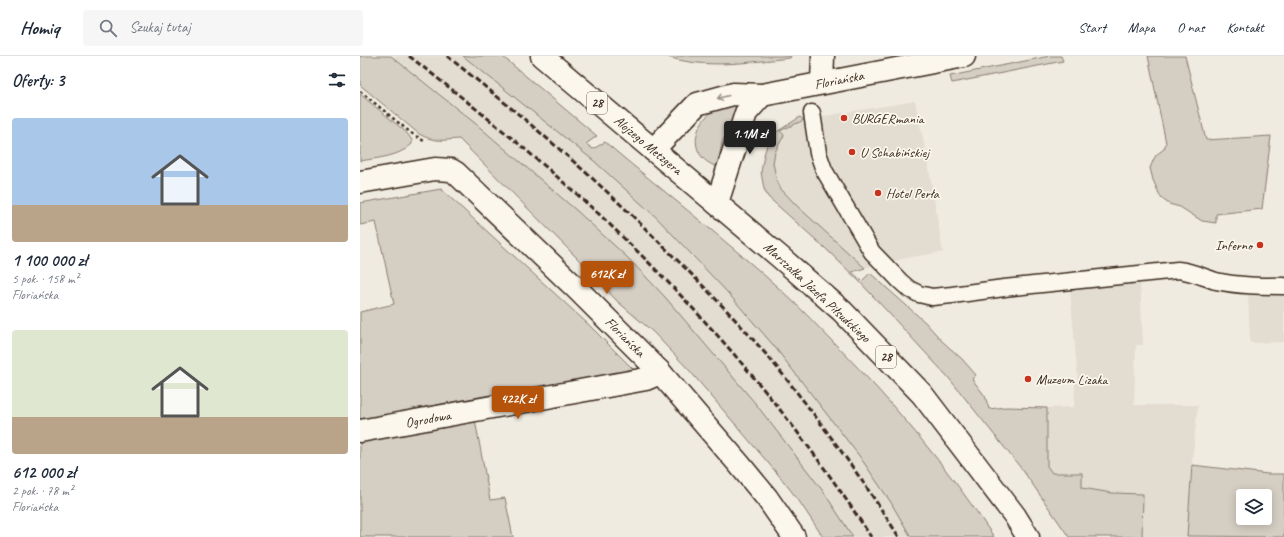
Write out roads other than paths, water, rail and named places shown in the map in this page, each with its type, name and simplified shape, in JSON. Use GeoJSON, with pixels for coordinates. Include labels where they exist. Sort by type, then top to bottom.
{"type":"FeatureCollection","features":[{"type":"Feature","properties":{"kind":"street","name":"Alojzego Metzgera"},"geometry":{"type":"LineString","coordinates":[[542,56],[717,203]]}},
{"type":"Feature","properties":{"kind":"street"},"geometry":{"type":"LineString","coordinates":[[822,84],[823,56]]}},
{"type":"Feature","properties":{"kind":"street","name":"Floriańska"},"geometry":{"type":"LineString","coordinates":[[653,150],[697,104],[733,94],[762,95],[964,56]]}},
{"type":"Feature","properties":{"kind":"street"},"geometry":{"type":"LineString","coordinates":[[717,203],[746,113],[762,95]]}},
{"type":"Feature","properties":{"kind":"street","name":"Floriańska"},"geometry":{"type":"LineString","coordinates":[[360,182],[435,169],[451,170],[456,173],[577,289],[659,371],[767,498],[794,537]]}},
{"type":"Feature","properties":{"kind":"street","name":"Marszałka Józefa Piłsudskiego"},"geometry":{"type":"LineString","coordinates":[[717,203],[842,311],[922,394],[1015,516],[1028,537]]}},
{"type":"Feature","properties":{"kind":"street","name":"Ogrodowa"},"geometry":{"type":"LineString","coordinates":[[360,432],[646,379],[659,371]]}},
{"type":"Feature","properties":{"kind":"lane"},"geometry":{"type":"LineString","coordinates":[[812,113],[818,154],[824,170],[872,252],[900,281],[909,289],[919,294],[932,297],[1020,286],[1178,270],[1188,271],[1215,280],[1238,285],[1284,286]]}},
{"type":"Feature","properties":{"kind":"railway"},"geometry":{"type":"LineString","coordinates":[[409,56],[479,111],[547,168],[601,216],[665,279],[698,314],[760,385],[818,459],[871,537]]}},
{"type":"Feature","properties":{"kind":"railway"},"geometry":{"type":"LineString","coordinates":[[447,56],[527,122],[614,198],[720,304],[781,372],[809,408],[862,480],[899,537]]}},
{"type":"Feature","properties":{"kind":"place","name":"BURGERmania"},"geometry":{"type":"Point","coordinates":[844,118]}},
{"type":"Feature","properties":{"kind":"place","name":"U Schabińskiej"},"geometry":{"type":"Point","coordinates":[852,152]}},
{"type":"Feature","properties":{"kind":"place","name":"Hotel Perła"},"geometry":{"type":"Point","coordinates":[878,193]}},
{"type":"Feature","properties":{"kind":"place","name":"Inferno"},"geometry":{"type":"Point","coordinates":[1260,245]}},
{"type":"Feature","properties":{"kind":"place","name":"Muzeum Lizaka"},"geometry":{"type":"Point","coordinates":[1028,379]}}]}
